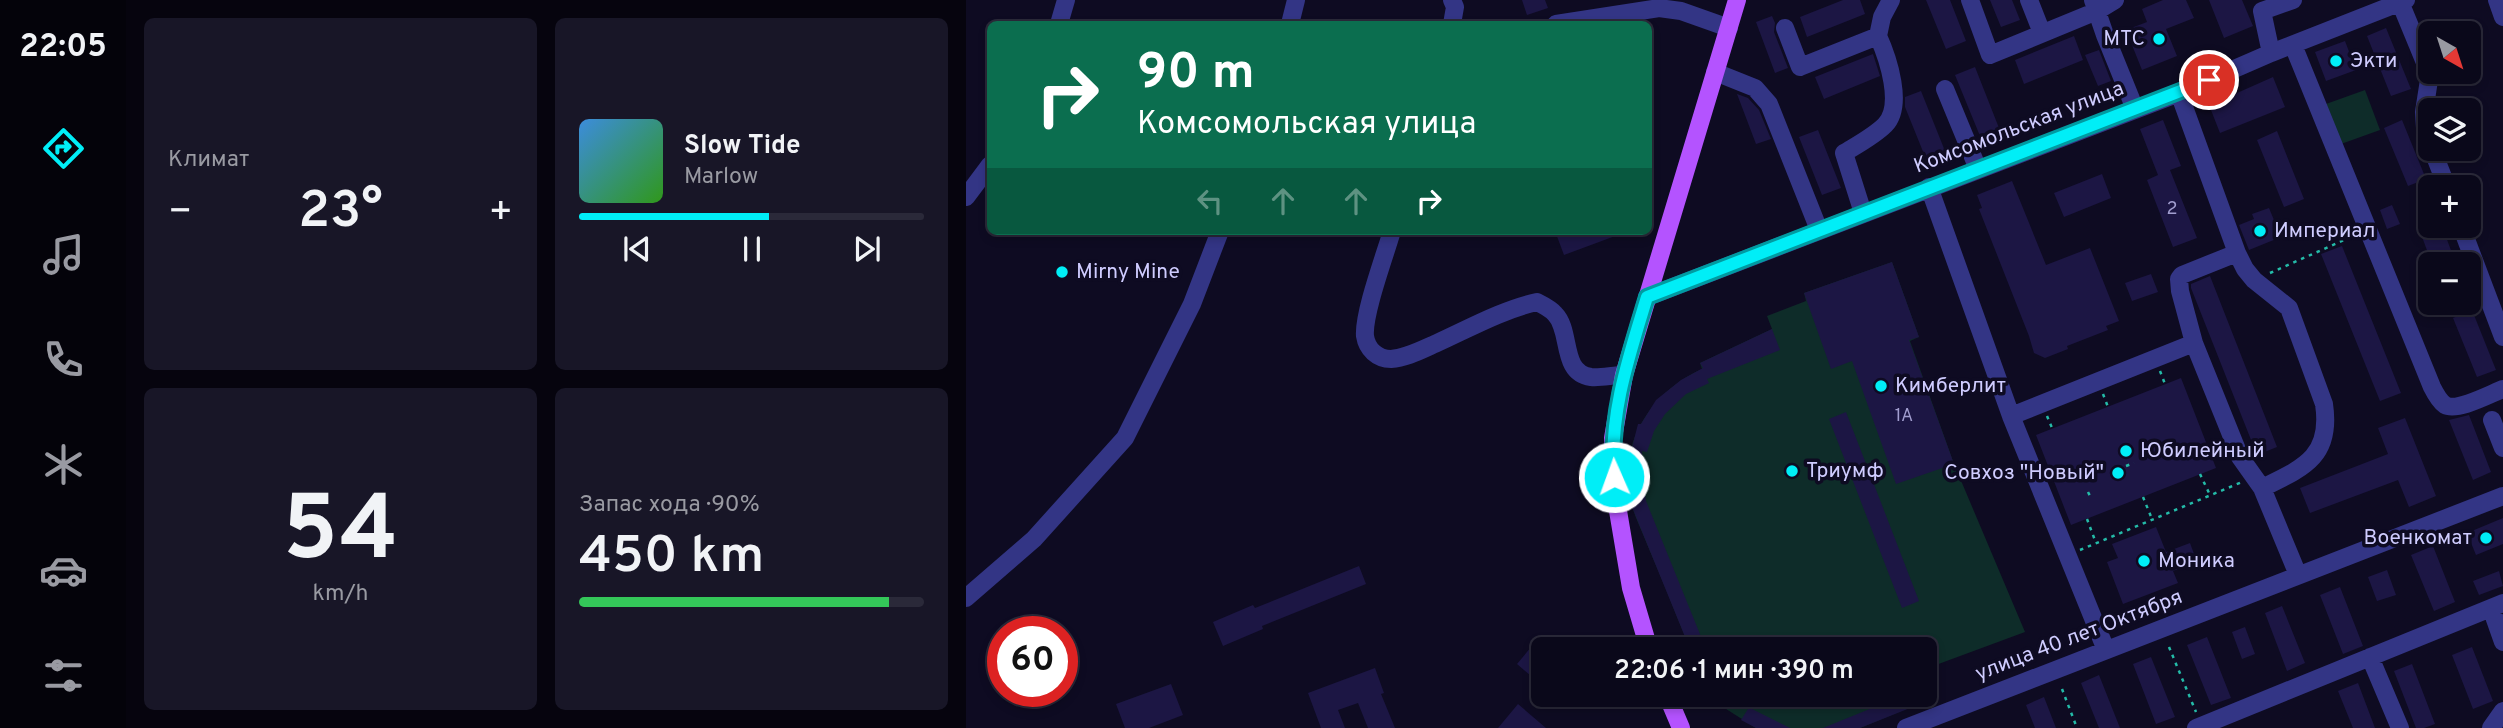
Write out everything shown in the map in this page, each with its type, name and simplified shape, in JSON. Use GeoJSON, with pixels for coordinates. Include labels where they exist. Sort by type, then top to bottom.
{"type":"FeatureCollection","features":[{"type":"Feature","properties":{"kind":"main road"},"geometry":{"type":"LineString","coordinates":[[1645,637],[1631,588],[1615,493],[1613,438],[1624,375],[1737,0]]}},
{"type":"Feature","properties":{"kind":"main road"},"geometry":{"type":"LineString","coordinates":[[1672,707],[1681,728]]}},
{"type":"Feature","properties":{"kind":"street"},"geometry":{"type":"LineString","coordinates":[[1060,21],[1066,0]]}},
{"type":"Feature","properties":{"kind":"street"},"geometry":{"type":"LineString","coordinates":[[1291,21],[1296,0]]}},
{"type":"Feature","properties":{"kind":"street"},"geometry":{"type":"LineString","coordinates":[[1452,0],[1455,7],[1453,21]]}},
{"type":"Feature","properties":{"kind":"street"},"geometry":{"type":"LineString","coordinates":[[1697,0],[1706,20]]}},
{"type":"Feature","properties":{"kind":"street"},"geometry":{"type":"LineString","coordinates":[[1863,213],[1844,153],[1886,124],[1895,100],[1885,51],[1878,36],[1882,17],[1891,0]]}},
{"type":"Feature","properties":{"kind":"street"},"geometry":{"type":"LineString","coordinates":[[1970,0],[1990,55],[2042,33],[2095,5],[2115,0]]}},
{"type":"Feature","properties":{"kind":"street"},"geometry":{"type":"LineString","coordinates":[[2029,0],[2042,33]]}},
{"type":"Feature","properties":{"kind":"street"},"geometry":{"type":"LineString","coordinates":[[2271,53],[2260,6],[2293,0]]}},
{"type":"Feature","properties":{"kind":"street"},"geometry":{"type":"LineString","coordinates":[[2497,0],[2503,17]]}},
{"type":"Feature","properties":{"kind":"street"},"geometry":{"type":"LineString","coordinates":[[2403,1],[2426,65],[2429,80],[2426,98]]}},
{"type":"Feature","properties":{"kind":"street","name":"Комсомольская улица"},"geometry":{"type":"LineString","coordinates":[[1647,297],[2179,93],[2293,45],[2366,7],[2403,1]]}},
{"type":"Feature","properties":{"kind":"street"},"geometry":{"type":"LineString","coordinates":[[2095,5],[2135,109]]}},
{"type":"Feature","properties":{"kind":"street"},"geometry":{"type":"LineString","coordinates":[[1576,21],[1660,8],[1681,11],[1729,28]]}},
{"type":"Feature","properties":{"kind":"street"},"geometry":{"type":"LineString","coordinates":[[1785,28],[1800,67],[1878,36]]}},
{"type":"Feature","properties":{"kind":"street"},"geometry":{"type":"LineString","coordinates":[[2293,45],[2439,399],[2446,406],[2455,408],[2503,389]]}},
{"type":"Feature","properties":{"kind":"street"},"geometry":{"type":"LineString","coordinates":[[1715,72],[1755,88],[1769,104],[1819,230]]}},
{"type":"Feature","properties":{"kind":"street"},"geometry":{"type":"LineString","coordinates":[[1945,89],[1978,169]]}},
{"type":"Feature","properties":{"kind":"street"},"geometry":{"type":"LineString","coordinates":[[2179,93],[2237,253],[2254,280],[2289,308],[2324,404],[2326,418],[2322,440],[2308,464],[2258,482]]}},
{"type":"Feature","properties":{"kind":"street"},"geometry":{"type":"LineString","coordinates":[[966,197],[987,168]]}},
{"type":"Feature","properties":{"kind":"street"},"geometry":{"type":"LineString","coordinates":[[1929,187],[2011,416],[2106,650]]}},
{"type":"Feature","properties":{"kind":"street"},"geometry":{"type":"LineString","coordinates":[[966,598],[1034,539],[1125,438],[1192,304],[1218,235]]}},
{"type":"Feature","properties":{"kind":"street"},"geometry":{"type":"LineString","coordinates":[[1391,235],[1368,314],[1365,335],[1369,349],[1378,356],[1390,359],[1411,354],[1516,307],[1537,302],[1556,314],[1564,330],[1574,368],[1588,377],[1624,375]]}},
{"type":"Feature","properties":{"kind":"street"},"geometry":{"type":"LineString","coordinates":[[2466,238],[2503,337]]}},
{"type":"Feature","properties":{"kind":"street"},"geometry":{"type":"LineString","coordinates":[[2237,253],[2190,271],[2179,279],[2180,291],[2194,343],[2240,457],[2258,482],[2298,575]]}},
{"type":"Feature","properties":{"kind":"street"},"geometry":{"type":"LineString","coordinates":[[2011,416],[2194,343]]}},
{"type":"Feature","properties":{"kind":"street"},"geometry":{"type":"LineString","coordinates":[[2492,420],[2503,448]]}},
{"type":"Feature","properties":{"kind":"street","name":"улица 40 лет Октября"},"geometry":{"type":"LineString","coordinates":[[1906,728],[1949,720],[2106,650],[2503,496]]}},
{"type":"Feature","properties":{"kind":"street"},"geometry":{"type":"LineString","coordinates":[[2199,723],[2497,606],[2503,642]]}},
{"type":"Feature","properties":{"kind":"street"},"geometry":{"type":"LineString","coordinates":[[2370,657],[2400,728]]}},
{"type":"Feature","properties":{"kind":"street"},"geometry":{"type":"LineString","coordinates":[[2491,728],[2503,711]]}},
{"type":"Feature","properties":{"kind":"path"},"geometry":{"type":"LineString","coordinates":[[2254,280],[2368,230]]}},
{"type":"Feature","properties":{"kind":"path"},"geometry":{"type":"LineString","coordinates":[[2126,466],[2134,463]]}},
{"type":"Feature","properties":{"kind":"path"},"geometry":{"type":"LineString","coordinates":[[2200,474],[2210,495]]}},
{"type":"Feature","properties":{"kind":"path"},"geometry":{"type":"LineString","coordinates":[[2067,555],[2210,495],[2258,482]]}},
{"type":"Feature","properties":{"kind":"path"},"geometry":{"type":"LineString","coordinates":[[2143,497],[2152,519]]}},
{"type":"Feature","properties":{"kind":"path"},"geometry":{"type":"LineString","coordinates":[[2087,519],[2096,543]]}},
{"type":"Feature","properties":{"kind":"path"},"geometry":{"type":"LineString","coordinates":[[2169,647],[2199,723]]}},
{"type":"Feature","properties":{"kind":"path"},"geometry":{"type":"LineString","coordinates":[[2062,690],[2077,728]]}},
{"type":"Feature","properties":{"kind":"green space"},"geometry":{"type":"Polygon","coordinates":[[[2365,90],[2380,130],[2341,144],[2326,104],[2365,90]]]}},
{"type":"Feature","properties":{"kind":"green space","name":"Триумф"},"geometry":{"type":"Polygon","coordinates":[[[1892,262],[1919,337],[1910,341],[1954,464],[2025,632],[1937,665],[1937,637],[1685,637],[1631,503],[1628,469],[1631,450],[1645,416],[1670,389],[1702,369],[1700,363],[1772,329],[1767,316],[1806,301],[1804,293],[1892,262]]]}},
{"type":"Feature","properties":{"kind":"green space"},"geometry":{"type":"Polygon","coordinates":[[[1723,707],[1911,707],[1860,728],[1756,728],[1723,707]]]}},
{"type":"Feature","properties":{"kind":"building"},"geometry":{"type":"Polygon","coordinates":[[[1522,0],[1545,0],[1548,8],[1527,15],[1522,0]]]}},
{"type":"Feature","properties":{"kind":"building"},"geometry":{"type":"Polygon","coordinates":[[[1843,0],[1860,0],[1865,14],[1807,37],[1800,17],[1843,0]]]}},
{"type":"Feature","properties":{"kind":"building"},"geometry":{"type":"Polygon","coordinates":[[[1926,0],[1950,0],[1966,41],[1946,49],[1926,0]]]}},
{"type":"Feature","properties":{"kind":"building"},"geometry":{"type":"Polygon","coordinates":[[[1990,0],[2012,0],[2020,20],[2001,27],[1990,0]]]}},
{"type":"Feature","properties":{"kind":"building"},"geometry":{"type":"Polygon","coordinates":[[[2163,0],[2186,0],[2194,18],[2166,29],[2177,56],[2142,70],[2126,30],[2147,22],[2142,9],[2163,0]]]}},
{"type":"Feature","properties":{"kind":"building"},"geometry":{"type":"Polygon","coordinates":[[[2209,0],[2242,0],[2253,26],[2224,38],[2209,0]]]}},
{"type":"Feature","properties":{"kind":"building"},"geometry":{"type":"Polygon","coordinates":[[[1772,16],[1775,23],[1774,32],[1788,68],[1775,73],[1756,22],[1772,16]]]}},
{"type":"Feature","properties":{"kind":"building"},"geometry":{"type":"Polygon","coordinates":[[[2386,28],[2411,89],[2391,96],[2367,36],[2386,28]]]}},
{"type":"Feature","properties":{"kind":"building"},"geometry":{"type":"Polygon","coordinates":[[[2074,36],[2083,60],[2024,84],[2015,60],[2074,36]]]}},
{"type":"Feature","properties":{"kind":"building","name":"Экти"},"geometry":{"type":"Polygon","coordinates":[[[2345,41],[2356,70],[2326,81],[2315,52],[2345,41]]]}},
{"type":"Feature","properties":{"kind":"building"},"geometry":{"type":"Polygon","coordinates":[[[2099,50],[2111,81],[2098,86],[2085,55],[2099,50]]]}},
{"type":"Feature","properties":{"kind":"building"},"geometry":{"type":"Polygon","coordinates":[[[1873,54],[1880,76],[1824,99],[1815,77],[1873,54]]]}},
{"type":"Feature","properties":{"kind":"building"},"geometry":{"type":"Polygon","coordinates":[[[1975,67],[1999,128],[1980,136],[1955,75],[1975,67]]]}},
{"type":"Feature","properties":{"kind":"building"},"geometry":{"type":"Polygon","coordinates":[[[2273,77],[2285,107],[2220,133],[2209,105],[2219,101],[2220,97],[2228,97],[2273,77]]]}},
{"type":"Feature","properties":{"kind":"building"},"geometry":{"type":"Polygon","coordinates":[[[1921,91],[1945,151],[1926,159],[1905,107],[1905,97],[1921,91]]]}},
{"type":"Feature","properties":{"kind":"building"},"geometry":{"type":"Polygon","coordinates":[[[1737,94],[1748,98],[1759,110],[1771,139],[1756,144],[1737,94]]]}},
{"type":"Feature","properties":{"kind":"building"},"geometry":{"type":"Polygon","coordinates":[[[2163,120],[2181,166],[2170,170],[2197,238],[2173,247],[2147,180],[2158,175],[2140,129],[2163,120]]]}},
{"type":"Feature","properties":{"kind":"building"},"geometry":{"type":"Polygon","coordinates":[[[2402,120],[2424,175],[2418,175],[2418,182],[2408,186],[2384,128],[2402,120]]]}},
{"type":"Feature","properties":{"kind":"building"},"geometry":{"type":"Polygon","coordinates":[[[1818,130],[1841,188],[1822,195],[1799,137],[1818,130]]]}},
{"type":"Feature","properties":{"kind":"building"},"geometry":{"type":"Polygon","coordinates":[[[2277,131],[2304,199],[2284,207],[2257,140],[2277,131]]]}},
{"type":"Feature","properties":{"kind":"building"},"geometry":{"type":"Polygon","coordinates":[[[2102,174],[2111,198],[2064,217],[2054,193],[2102,174]]]}},
{"type":"Feature","properties":{"kind":"building"},"geometry":{"type":"Polygon","coordinates":[[[2012,181],[2046,265],[2090,248],[2119,321],[2106,326],[2108,330],[2045,358],[2034,353],[1979,209],[1982,208],[1977,195],[2012,181]]]}},
{"type":"Feature","properties":{"kind":"building"},"geometry":{"type":"Polygon","coordinates":[[[2392,205],[2400,224],[2387,229],[2380,210],[2392,205]]]}},
{"type":"Feature","properties":{"kind":"building","name":"Империал"},"geometry":{"type":"Polygon","coordinates":[[[2269,208],[2281,237],[2249,250],[2239,225],[2254,219],[2252,214],[2269,208]]]}},
{"type":"Feature","properties":{"kind":"building"},"geometry":{"type":"Polygon","coordinates":[[[1556,235],[1618,235],[1564,255],[1556,235]]]}},
{"type":"Feature","properties":{"kind":"building"},"geometry":{"type":"Polygon","coordinates":[[[2422,238],[2446,238],[2452,252],[2428,252],[2422,238]]]}},
{"type":"Feature","properties":{"kind":"building"},"geometry":{"type":"Polygon","coordinates":[[[2342,246],[2401,393],[2380,401],[2321,254],[2342,246]]]}},
{"type":"Feature","properties":{"kind":"building"},"geometry":{"type":"Polygon","coordinates":[[[1892,262],[1919,337],[1909,340],[1954,464],[1896,484],[1852,361],[1831,369],[1804,293],[1892,262]]]}},
{"type":"Feature","properties":{"kind":"building"},"geometry":{"type":"Polygon","coordinates":[[[2151,274],[2158,292],[2132,301],[2125,283],[2151,274]]]}},
{"type":"Feature","properties":{"kind":"building"},"geometry":{"type":"Polygon","coordinates":[[[2210,276],[2277,447],[2257,455],[2191,288],[2191,284],[2210,276]]]}},
{"type":"Feature","properties":{"kind":"building"},"geometry":{"type":"Polygon","coordinates":[[[2474,315],[2496,370],[2477,377],[2453,318],[2474,315]]]}},
{"type":"Feature","properties":{"kind":"building"},"geometry":{"type":"Polygon","coordinates":[[[1772,329],[1780,350],[1707,379],[1709,383],[1686,394],[1665,414],[1654,431],[1647,452],[1642,451],[1646,501],[1701,637],[1685,637],[1632,507],[1627,467],[1638,424],[1641,424],[1656,400],[1681,380],[1703,368],[1700,363],[1772,329]]]}},
{"type":"Feature","properties":{"kind":"building","name":"Юбилейный"},"geometry":{"type":"Polygon","coordinates":[[[2181,378],[2216,468],[2071,525],[2036,435],[2181,378]]]}},
{"type":"Feature","properties":{"kind":"building"},"geometry":{"type":"Polygon","coordinates":[[[1846,412],[1919,601],[1902,608],[1829,419],[1846,412]]]}},
{"type":"Feature","properties":{"kind":"building"},"geometry":{"type":"Polygon","coordinates":[[[2469,415],[2491,472],[2473,480],[2449,420],[2469,415]]]}},
{"type":"Feature","properties":{"kind":"building"},"geometry":{"type":"Polygon","coordinates":[[[2405,418],[2436,496],[2409,507],[2398,480],[2310,513],[2300,488],[2388,454],[2378,428],[2405,418]]]}},
{"type":"Feature","properties":{"kind":"building","name":"Военкомат"},"geometry":{"type":"Polygon","coordinates":[[[2503,518],[2503,544],[2476,555],[2467,533],[2503,518]]]}},
{"type":"Feature","properties":{"kind":"building","name":"Моника"},"geometry":{"type":"Polygon","coordinates":[[[2156,527],[2166,552],[2190,543],[2197,562],[2173,571],[2178,583],[2123,604],[2107,562],[2118,558],[2112,544],[2156,527]]]}},
{"type":"Feature","properties":{"kind":"building"},"geometry":{"type":"Polygon","coordinates":[[[2433,546],[2455,602],[2434,611],[2411,555],[2433,546]]]}},
{"type":"Feature","properties":{"kind":"building"},"geometry":{"type":"Polygon","coordinates":[[[1359,566],[1366,584],[1262,626],[1263,629],[1223,646],[1213,622],[1359,566]]]}},
{"type":"Feature","properties":{"kind":"building"},"geometry":{"type":"Polygon","coordinates":[[[2387,570],[2396,595],[2377,601],[2368,577],[2387,570]]]}},
{"type":"Feature","properties":{"kind":"building"},"geometry":{"type":"Polygon","coordinates":[[[2499,571],[2503,586],[2479,595],[2473,581],[2499,571]]]}},
{"type":"Feature","properties":{"kind":"building"},"geometry":{"type":"Polygon","coordinates":[[[2340,587],[2363,646],[2343,654],[2320,595],[2340,587]]]}},
{"type":"Feature","properties":{"kind":"building"},"geometry":{"type":"Polygon","coordinates":[[[2282,606],[2305,663],[2287,671],[2265,613],[2282,606]]]}},
{"type":"Feature","properties":{"kind":"building"},"geometry":{"type":"Polygon","coordinates":[[[2245,627],[2255,654],[2242,659],[2232,632],[2245,627]]]}},
{"type":"Feature","properties":{"kind":"building"},"geometry":{"type":"Polygon","coordinates":[[[2207,637],[2231,698],[2211,705],[2187,645],[2207,637]]]}},
{"type":"Feature","properties":{"kind":"building"},"geometry":{"type":"Polygon","coordinates":[[[1531,647],[1531,676],[1517,664],[1531,647]]]}},
{"type":"Feature","properties":{"kind":"building"},"geometry":{"type":"Polygon","coordinates":[[[2472,647],[2493,701],[2473,709],[2452,655],[2472,647]]]}},
{"type":"Feature","properties":{"kind":"building"},"geometry":{"type":"Polygon","coordinates":[[[2151,657],[2175,717],[2156,724],[2133,664],[2151,657]]]}},
{"type":"Feature","properties":{"kind":"building"},"geometry":{"type":"Polygon","coordinates":[[[2412,664],[2435,724],[2424,728],[2416,728],[2394,671],[2412,664]]]}},
{"type":"Feature","properties":{"kind":"building"},"geometry":{"type":"Polygon","coordinates":[[[1375,668],[1384,693],[1381,694],[1395,728],[1368,728],[1358,703],[1338,710],[1345,728],[1321,728],[1308,693],[1375,668]]]}},
{"type":"Feature","properties":{"kind":"building"},"geometry":{"type":"Polygon","coordinates":[[[2099,675],[2120,728],[2099,728],[2081,683],[2099,675]]]}},
{"type":"Feature","properties":{"kind":"building"},"geometry":{"type":"Polygon","coordinates":[[[2358,683],[2375,728],[2353,728],[2338,691],[2358,683]]]}},
{"type":"Feature","properties":{"kind":"building"},"geometry":{"type":"Polygon","coordinates":[[[1171,684],[1183,715],[1149,728],[1125,728],[1116,704],[1171,684]]]}},
{"type":"Feature","properties":{"kind":"building"},"geometry":{"type":"Polygon","coordinates":[[[2044,697],[2056,728],[2035,728],[2026,705],[2044,697]]]}},
{"type":"Feature","properties":{"kind":"building"},"geometry":{"type":"Polygon","coordinates":[[[1518,704],[1546,728],[1498,728],[1518,704]]]}},
{"type":"Feature","properties":{"kind":"building"},"geometry":{"type":"Polygon","coordinates":[[[1875,707],[1910,708],[1860,728],[1823,728],[1875,707]]]}},
{"type":"Feature","properties":{"kind":"building"},"geometry":{"type":"Polygon","coordinates":[[[1748,709],[1790,728],[1756,728],[1741,720],[1748,709]]]}},
{"type":"Feature","properties":{"kind":"place","name":"МТС"},"geometry":{"type":"Point","coordinates":[2159,39]}},
{"type":"Feature","properties":{"kind":"place","name":"Экти"},"geometry":{"type":"Point","coordinates":[2336,61]}},
{"type":"Feature","properties":{"kind":"place","name":"Империал"},"geometry":{"type":"Point","coordinates":[2260,231]}},
{"type":"Feature","properties":{"kind":"place","name":"Mirny Mine"},"geometry":{"type":"Point","coordinates":[1062,272]}},
{"type":"Feature","properties":{"kind":"place","name":"Кимберлит"},"geometry":{"type":"Point","coordinates":[1881,386]}},
{"type":"Feature","properties":{"kind":"place","name":"Юбилейный"},"geometry":{"type":"Point","coordinates":[2126,451]}},
{"type":"Feature","properties":{"kind":"place","name":"Триумф"},"geometry":{"type":"Point","coordinates":[1792,471]}},
{"type":"Feature","properties":{"kind":"place","name":"Совхоз \"Новый\""},"geometry":{"type":"Point","coordinates":[2118,473]}},
{"type":"Feature","properties":{"kind":"place","name":"Военкомат"},"geometry":{"type":"Point","coordinates":[2486,538]}},
{"type":"Feature","properties":{"kind":"place","name":"Моника"},"geometry":{"type":"Point","coordinates":[2144,561]}},
{"type":"Feature","properties":{"kind":"route"},"geometry":{"type":"LineString","coordinates":[[1614,477],[1613,438],[1618,399],[1647,297],[2209,80]]}}]}
